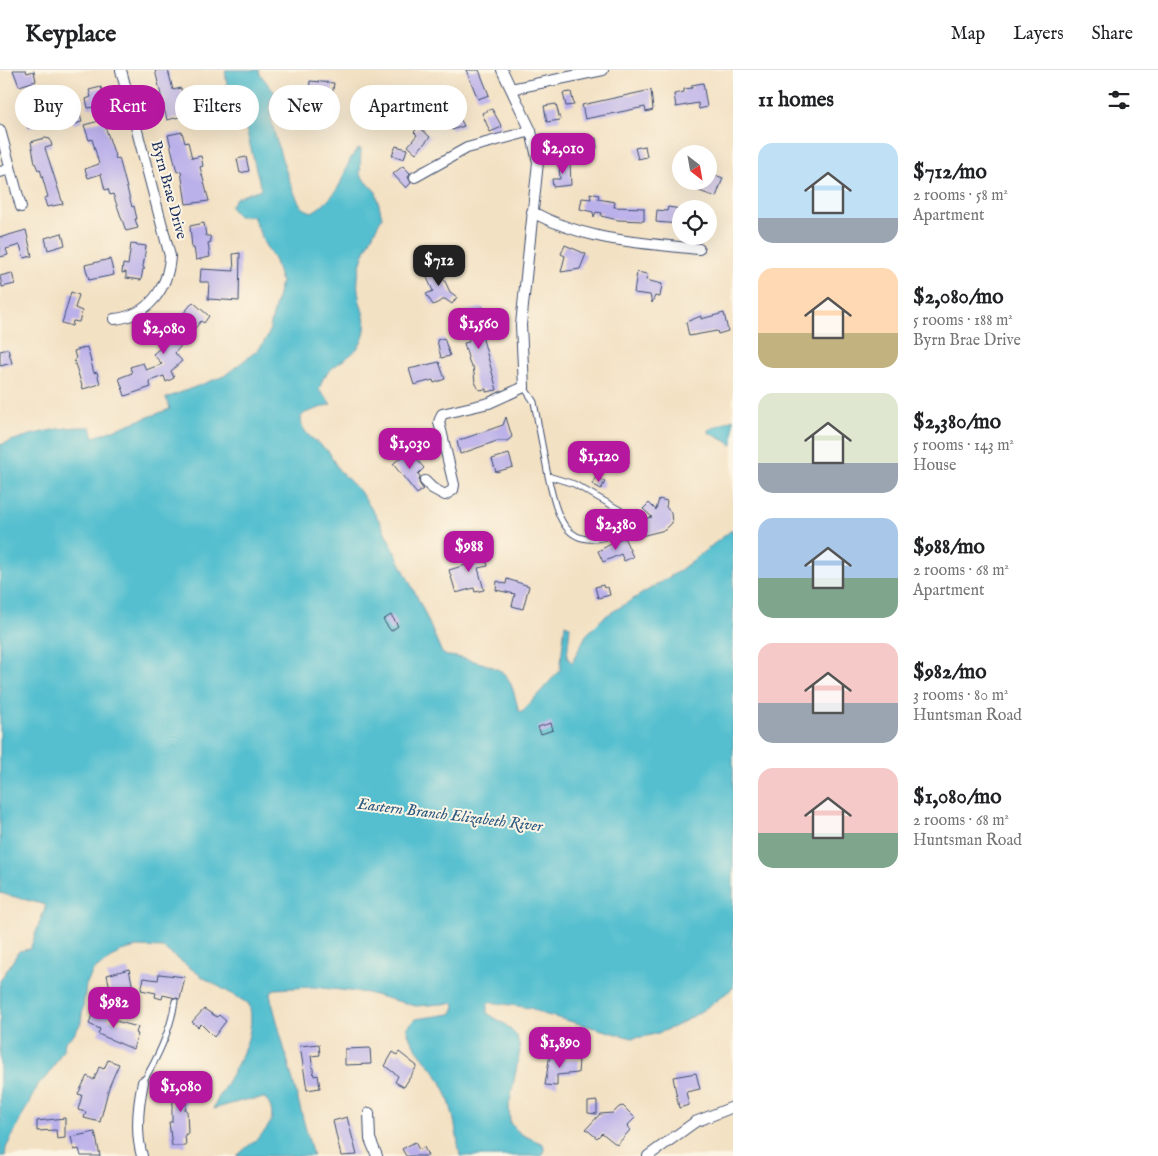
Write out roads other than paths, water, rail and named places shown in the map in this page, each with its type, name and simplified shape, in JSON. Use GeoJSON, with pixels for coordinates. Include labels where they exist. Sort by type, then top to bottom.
{"type":"FeatureCollection","features":[{"type":"Feature","properties":{"kind":"street","name":"Byrn Brae Drive"},"geometry":{"type":"LineString","coordinates":[[114,319],[139,312],[156,297],[166,278],[170,256],[121,70]]}},
{"type":"Feature","properties":{"kind":"street"},"geometry":{"type":"LineString","coordinates":[[425,481],[440,494],[446,495],[453,490],[454,485],[439,422],[442,414],[488,403],[524,387],[521,325],[538,162],[531,131],[502,70]]}},
{"type":"Feature","properties":{"kind":"street"},"geometry":{"type":"LineString","coordinates":[[511,89],[603,70]]}},
{"type":"Feature","properties":{"kind":"street"},"geometry":{"type":"LineString","coordinates":[[0,130],[5,171],[21,207]]}},
{"type":"Feature","properties":{"kind":"street"},"geometry":{"type":"LineString","coordinates":[[415,177],[468,148],[531,131]]}},
{"type":"Feature","properties":{"kind":"street"},"geometry":{"type":"LineString","coordinates":[[532,212],[571,230],[592,236],[613,240],[700,248]]}},
{"type":"Feature","properties":{"kind":"street"},"geometry":{"type":"LineString","coordinates":[[142,1156],[138,1111],[143,1082]]}},
{"type":"Feature","properties":{"kind":"street"},"geometry":{"type":"LineString","coordinates":[[648,1156],[695,1122],[733,1107]]}},
{"type":"Feature","properties":{"kind":"street"},"geometry":{"type":"LineString","coordinates":[[369,1113],[370,1139],[377,1156]]}},
{"type":"Feature","properties":{"kind":"lane"},"geometry":{"type":"LineString","coordinates":[[524,387],[534,402],[548,476],[559,515],[569,533],[585,540],[596,540],[609,536]]}},
{"type":"Feature","properties":{"kind":"lane"},"geometry":{"type":"LineString","coordinates":[[548,476],[574,484],[620,510],[623,521],[614,533]]}},
{"type":"Feature","properties":{"kind":"lane"},"geometry":{"type":"LineString","coordinates":[[143,1082],[169,1027],[176,1001]]}},
{"type":"Feature","properties":{"kind":"water","name":"Eastern Branch Elizabeth River"},"geometry":{"type":"Polygon","coordinates":[[[225,70],[259,70],[269,85],[269,130],[274,130],[291,185],[300,204],[305,209],[312,212],[331,197],[340,184],[352,157],[358,149],[361,149],[360,175],[376,192],[382,217],[363,256],[358,276],[359,297],[364,315],[364,335],[353,353],[323,379],[319,390],[331,404],[305,413],[301,417],[302,427],[309,436],[329,452],[338,469],[359,490],[379,520],[422,607],[442,653],[447,656],[486,665],[502,672],[510,682],[519,711],[522,712],[560,670],[565,624],[570,626],[567,657],[572,663],[586,635],[604,617],[679,571],[733,529],[733,988],[698,1013],[673,1027],[646,1036],[632,1038],[543,1014],[531,1008],[490,1002],[487,1006],[487,1013],[506,1025],[517,1036],[520,1051],[509,1105],[510,1123],[521,1134],[543,1144],[545,1150],[542,1156],[460,1156],[448,1098],[436,1074],[412,1042],[407,1028],[415,1019],[451,1014],[455,1008],[454,1003],[416,1006],[367,993],[314,987],[274,989],[270,995],[313,1156],[237,1156],[259,1137],[270,1123],[272,1116],[271,1107],[265,1098],[245,1100],[213,1109],[246,1045],[250,1032],[249,1004],[204,978],[163,948],[137,947],[121,951],[93,971],[86,985],[81,1022],[76,1032],[65,1042],[63,1050],[48,1076],[39,1083],[6,1148],[5,1156],[0,1156],[0,981],[19,951],[30,949],[46,905],[0,893],[0,445],[33,434],[79,427],[91,427],[94,437],[170,409],[166,398],[224,376],[259,349],[268,336],[281,282],[275,261],[264,243],[253,216],[238,216],[230,207],[236,198],[261,189],[246,130],[259,130],[259,85],[227,85],[225,70]]]}},
{"type":"Feature","properties":{"kind":"water"},"geometry":{"type":"Polygon","coordinates":[[[733,419],[733,445],[708,432],[708,430],[733,419]]]}}]}
